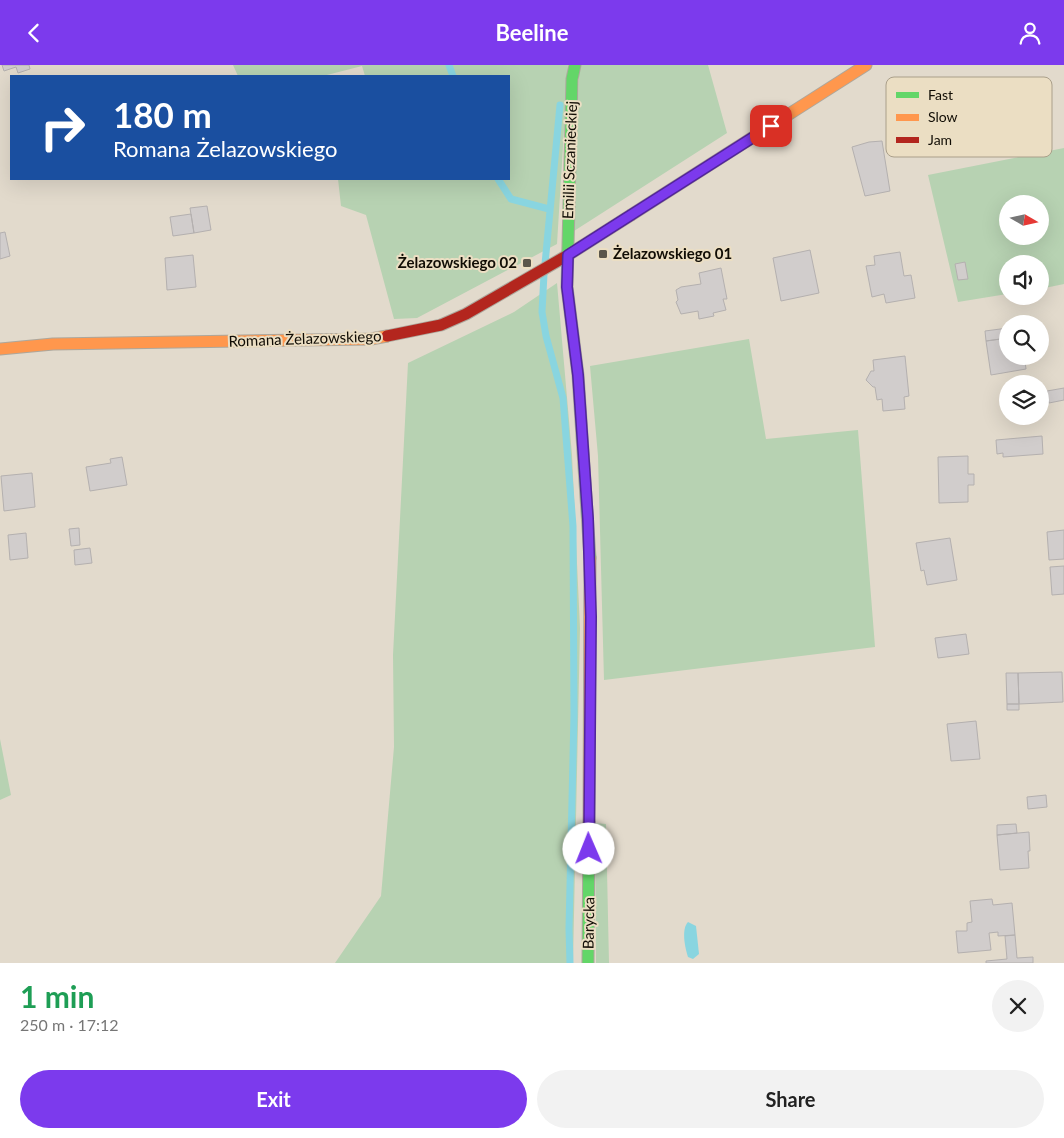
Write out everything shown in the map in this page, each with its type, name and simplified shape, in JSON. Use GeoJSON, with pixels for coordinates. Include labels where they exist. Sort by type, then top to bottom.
{"type":"FeatureCollection","features":[{"type":"Feature","properties":{"kind":"street","name":"Emilii Sczanieckiej"},"geometry":{"type":"LineString","coordinates":[[563,258],[575,65]]}},
{"type":"Feature","properties":{"kind":"street","name":"Romana Żelazowskiego"},"geometry":{"type":"LineString","coordinates":[[0,349],[62,344],[372,339],[441,325],[466,314],[563,258],[866,65]]}},
{"type":"Feature","properties":{"kind":"street","name":"Barycka"},"geometry":{"type":"LineString","coordinates":[[563,258],[578,375],[588,519],[591,617],[588,963]]}},
{"type":"Feature","properties":{"kind":"green space"},"geometry":{"type":"Polygon","coordinates":[[[233,65],[568,65],[557,244],[417,318],[394,319],[366,215],[341,206],[338,180],[510,180],[510,75],[365,75],[362,66],[327,75],[238,75],[233,65]]]}},
{"type":"Feature","properties":{"kind":"green space"},"geometry":{"type":"Polygon","coordinates":[[[579,65],[708,65],[727,133],[574,231],[579,65]]]}},
{"type":"Feature","properties":{"kind":"green space"},"geometry":{"type":"Polygon","coordinates":[[[1064,148],[1064,284],[1049,287],[1049,255],[999,255],[999,295],[958,302],[928,175],[1019,157],[1052,157],[1052,150],[1064,148]]]}},
{"type":"Feature","properties":{"kind":"green space"},"geometry":{"type":"Polygon","coordinates":[[[557,283],[572,455],[580,628],[573,963],[335,963],[381,896],[394,747],[393,655],[408,363],[514,312],[557,283]]]}},
{"type":"Feature","properties":{"kind":"green space"},"geometry":{"type":"Polygon","coordinates":[[[749,339],[766,439],[858,430],[875,647],[604,680],[598,456],[590,366],[749,339]]]}},
{"type":"Feature","properties":{"kind":"green space"},"geometry":{"type":"Polygon","coordinates":[[[0,739],[11,795],[0,800],[0,739]]]}},
{"type":"Feature","properties":{"kind":"green space"},"geometry":{"type":"Polygon","coordinates":[[[595,823],[606,824],[609,963],[596,963],[595,823]]]}},
{"type":"Feature","properties":{"kind":"water"},"geometry":{"type":"Polygon","coordinates":[[[688,922],[696,926],[699,954],[693,959],[688,957],[685,944],[684,934],[688,922]]]}},
{"type":"Feature","properties":{"kind":"building"},"geometry":{"type":"Polygon","coordinates":[[[2,65],[29,65],[30,69],[18,73],[16,67],[4,71],[2,65]]]}},
{"type":"Feature","properties":{"kind":"building"},"geometry":{"type":"Polygon","coordinates":[[[882,141],[890,191],[865,196],[852,147],[869,142],[882,141]]]}},
{"type":"Feature","properties":{"kind":"building"},"geometry":{"type":"Polygon","coordinates":[[[207,206],[211,230],[194,233],[190,208],[207,206]]]}},
{"type":"Feature","properties":{"kind":"building"},"geometry":{"type":"Polygon","coordinates":[[[191,214],[194,233],[173,236],[170,217],[191,214]]]}},
{"type":"Feature","properties":{"kind":"building"},"geometry":{"type":"Polygon","coordinates":[[[5,232],[10,256],[0,259],[0,233],[5,232]]]}},
{"type":"Feature","properties":{"kind":"building"},"geometry":{"type":"Polygon","coordinates":[[[810,250],[819,293],[781,301],[773,258],[810,250]]]}},
{"type":"Feature","properties":{"kind":"building"},"geometry":{"type":"Polygon","coordinates":[[[900,252],[904,276],[911,275],[915,298],[886,303],[884,294],[872,297],[866,266],[875,265],[874,256],[900,252]]]}},
{"type":"Feature","properties":{"kind":"building"},"geometry":{"type":"Polygon","coordinates":[[[193,255],[196,287],[167,290],[165,258],[193,255]]]}},
{"type":"Feature","properties":{"kind":"building"},"geometry":{"type":"Polygon","coordinates":[[[965,262],[968,279],[958,280],[955,264],[965,262]]]}},
{"type":"Feature","properties":{"kind":"building"},"geometry":{"type":"Polygon","coordinates":[[[721,268],[727,299],[723,299],[726,310],[713,313],[714,316],[699,319],[698,311],[681,314],[676,302],[678,300],[676,290],[681,287],[701,284],[699,273],[721,268]]]}},
{"type":"Feature","properties":{"kind":"building"},"geometry":{"type":"Polygon","coordinates":[[[999,329],[999,339],[986,341],[985,331],[999,329]]]}},
{"type":"Feature","properties":{"kind":"building"},"geometry":{"type":"Polygon","coordinates":[[[999,339],[999,365],[1026,365],[1026,369],[991,375],[986,341],[999,339]]]}},
{"type":"Feature","properties":{"kind":"building"},"geometry":{"type":"Polygon","coordinates":[[[905,356],[909,396],[904,397],[905,409],[883,411],[882,399],[877,400],[875,387],[866,380],[871,371],[874,371],[873,360],[905,356]]]}},
{"type":"Feature","properties":{"kind":"building"},"geometry":{"type":"Polygon","coordinates":[[[1064,388],[1064,400],[1049,403],[1049,391],[1064,388]]]}},
{"type":"Feature","properties":{"kind":"building"},"geometry":{"type":"Polygon","coordinates":[[[1042,436],[1043,454],[1003,457],[1003,453],[997,454],[996,440],[1042,436]]]}},
{"type":"Feature","properties":{"kind":"building"},"geometry":{"type":"Polygon","coordinates":[[[968,456],[968,474],[974,474],[974,485],[968,485],[968,502],[939,503],[938,457],[968,456]]]}},
{"type":"Feature","properties":{"kind":"building"},"geometry":{"type":"Polygon","coordinates":[[[122,457],[127,485],[90,491],[86,467],[111,463],[110,459],[122,457]]]}},
{"type":"Feature","properties":{"kind":"building"},"geometry":{"type":"Polygon","coordinates":[[[32,473],[35,507],[4,511],[1,476],[32,473]]]}},
{"type":"Feature","properties":{"kind":"building"},"geometry":{"type":"Polygon","coordinates":[[[79,528],[80,545],[71,546],[69,529],[79,528]]]}},
{"type":"Feature","properties":{"kind":"building"},"geometry":{"type":"Polygon","coordinates":[[[1064,530],[1064,559],[1049,560],[1047,532],[1064,530]]]}},
{"type":"Feature","properties":{"kind":"building"},"geometry":{"type":"Polygon","coordinates":[[[26,533],[28,558],[10,560],[8,535],[26,533]]]}},
{"type":"Feature","properties":{"kind":"building"},"geometry":{"type":"Polygon","coordinates":[[[950,538],[957,580],[927,585],[924,570],[921,571],[916,543],[950,538]]]}},
{"type":"Feature","properties":{"kind":"building"},"geometry":{"type":"Polygon","coordinates":[[[90,548],[92,563],[75,565],[74,550],[90,548]]]}},
{"type":"Feature","properties":{"kind":"building"},"geometry":{"type":"Polygon","coordinates":[[[1064,566],[1064,594],[1052,595],[1050,567],[1064,566]]]}},
{"type":"Feature","properties":{"kind":"building"},"geometry":{"type":"Polygon","coordinates":[[[966,634],[969,654],[938,658],[935,638],[966,634]]]}},
{"type":"Feature","properties":{"kind":"building"},"geometry":{"type":"Polygon","coordinates":[[[1062,672],[1063,702],[1019,704],[1018,673],[1062,672]]]}},
{"type":"Feature","properties":{"kind":"building"},"geometry":{"type":"Polygon","coordinates":[[[1006,673],[1018,673],[1019,704],[1007,704],[1006,673]]]}},
{"type":"Feature","properties":{"kind":"building"},"geometry":{"type":"Polygon","coordinates":[[[1007,704],[1019,704],[1019,710],[1007,710],[1007,704]]]}},
{"type":"Feature","properties":{"kind":"building"},"geometry":{"type":"Polygon","coordinates":[[[976,721],[980,759],[951,761],[947,724],[976,721]]]}},
{"type":"Feature","properties":{"kind":"building"},"geometry":{"type":"Polygon","coordinates":[[[1046,795],[1047,807],[1028,809],[1027,797],[1046,795]]]}},
{"type":"Feature","properties":{"kind":"building"},"geometry":{"type":"Polygon","coordinates":[[[1016,824],[1017,833],[997,835],[997,825],[1016,824]]]}},
{"type":"Feature","properties":{"kind":"building"},"geometry":{"type":"Polygon","coordinates":[[[1029,832],[1029,868],[1000,870],[997,835],[1029,832]]]}},
{"type":"Feature","properties":{"kind":"building"},"geometry":{"type":"Polygon","coordinates":[[[992,899],[993,905],[1012,903],[1015,935],[998,936],[998,932],[989,933],[991,950],[958,953],[956,931],[967,931],[967,923],[972,922],[970,901],[992,899]]]}},
{"type":"Feature","properties":{"kind":"building"},"geometry":{"type":"Polygon","coordinates":[[[1015,935],[1017,958],[1033,957],[1033,963],[986,963],[986,961],[1007,959],[1005,936],[1015,935]]]}},
{"type":"Feature","properties":{"kind":"waterway"},"geometry":{"type":"LineString","coordinates":[[449,65],[453,75]]}},
{"type":"Feature","properties":{"kind":"waterway"},"geometry":{"type":"LineString","coordinates":[[545,264],[560,105]]}},
{"type":"Feature","properties":{"kind":"waterway"},"geometry":{"type":"LineString","coordinates":[[499,180],[511,199],[549,209]]}},
{"type":"Feature","properties":{"kind":"waterway"},"geometry":{"type":"LineString","coordinates":[[544,274],[542,312],[546,336],[563,398],[573,526],[574,715],[569,929],[570,963]]}},
{"type":"Feature","properties":{"kind":"traffic: fast"},"geometry":{"type":"LineString","coordinates":[[575,65],[572,79],[567,287],[578,375],[590,558]]}},
{"type":"Feature","properties":{"kind":"traffic: fast"},"geometry":{"type":"LineString","coordinates":[[588,963],[589,823]]}},
{"type":"Feature","properties":{"kind":"traffic: slow"},"geometry":{"type":"LineString","coordinates":[[631,215],[866,65]]}},
{"type":"Feature","properties":{"kind":"traffic: slow"},"geometry":{"type":"LineString","coordinates":[[0,349],[53,344],[371,339],[387,336]]}},
{"type":"Feature","properties":{"kind":"traffic: slow"},"geometry":{"type":"LineString","coordinates":[[589,823],[590,558]]}},
{"type":"Feature","properties":{"kind":"traffic: jam"},"geometry":{"type":"LineString","coordinates":[[387,336],[441,325],[466,314],[568,255],[631,215]]}},
{"type":"Feature","properties":{"kind":"place","name":"Żelazowskiego 01"},"geometry":{"type":"Point","coordinates":[603,254]}},
{"type":"Feature","properties":{"kind":"place","name":"Żelazowskiego 02"},"geometry":{"type":"Point","coordinates":[527,263]}},
{"type":"Feature","properties":{"kind":"route"},"geometry":{"type":"LineString","coordinates":[[589,849],[591,617],[588,519],[578,375],[567,287],[568,255],[771,126]]}}]}
